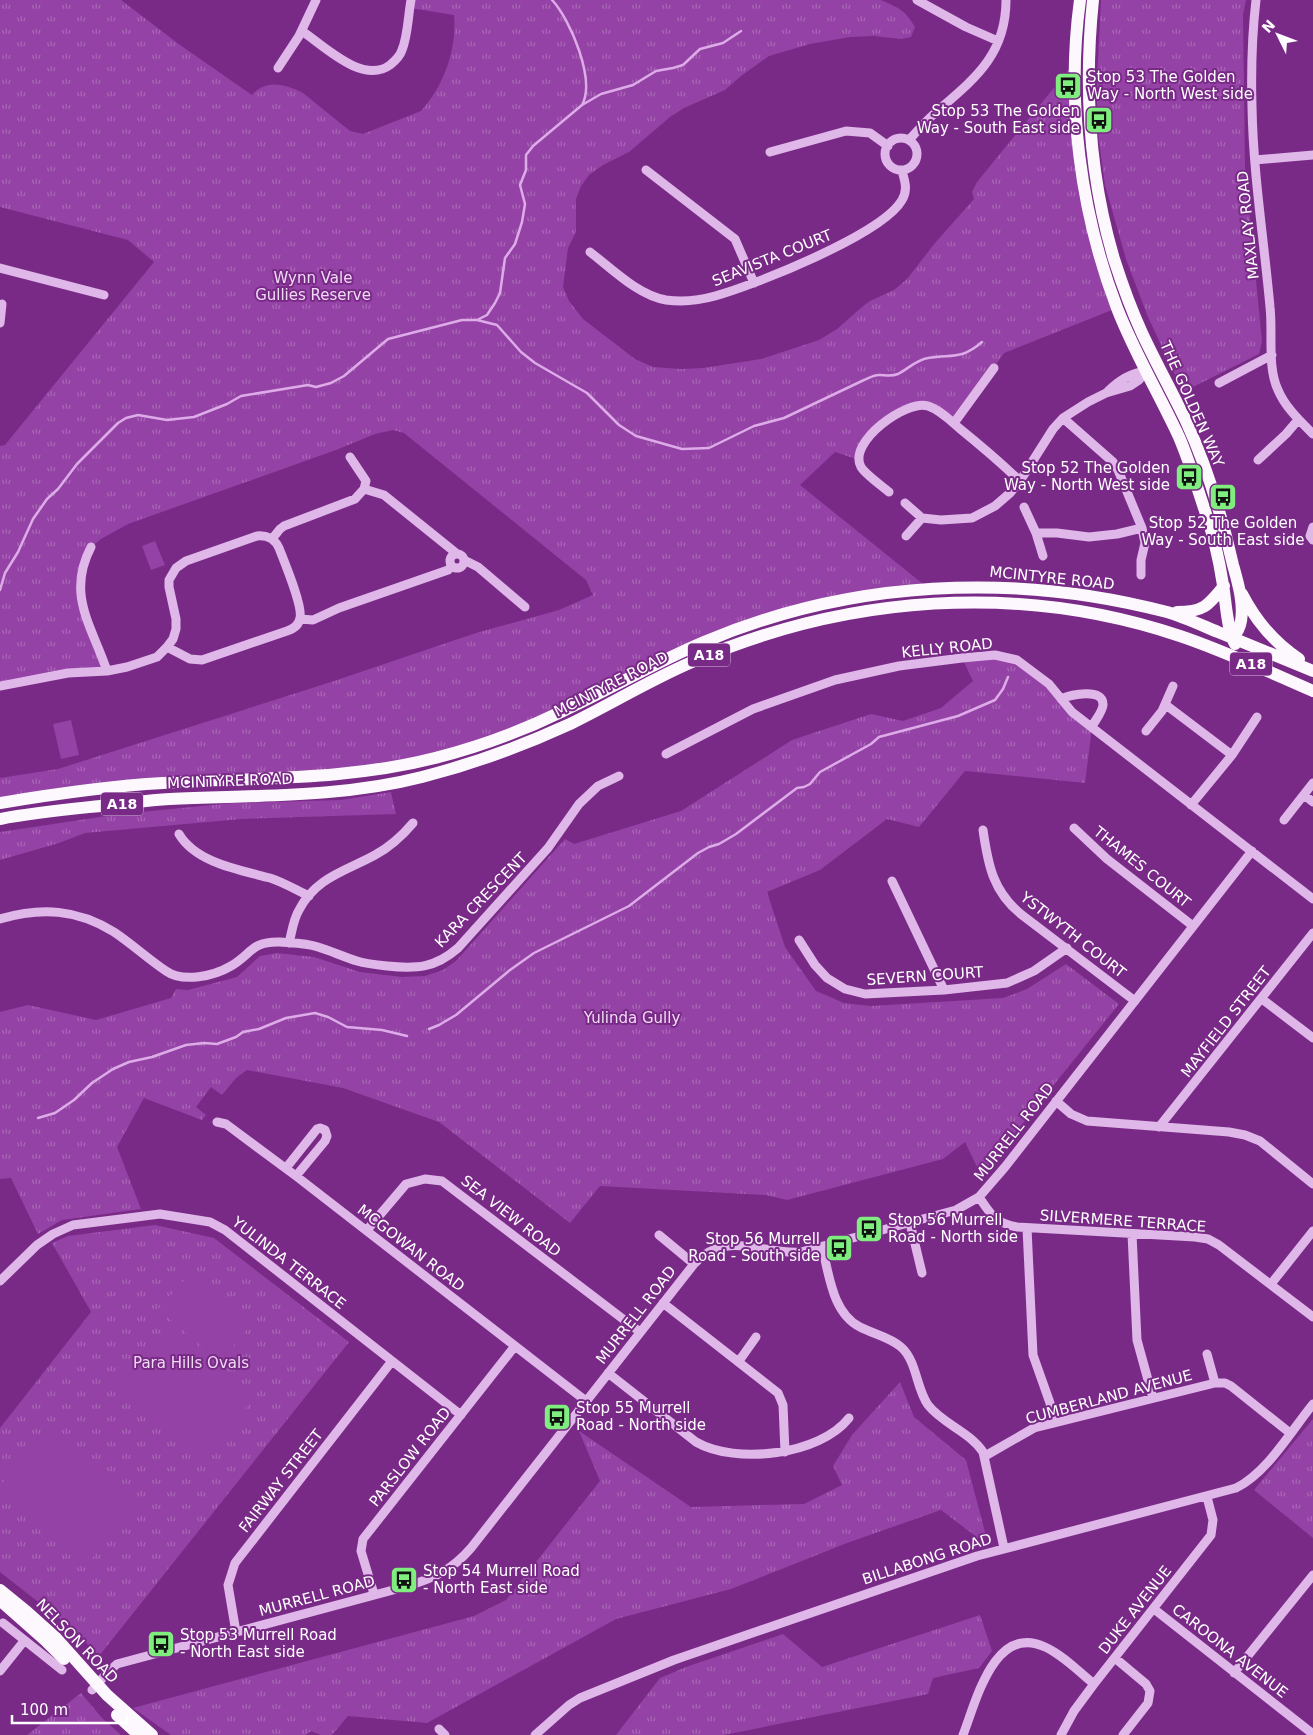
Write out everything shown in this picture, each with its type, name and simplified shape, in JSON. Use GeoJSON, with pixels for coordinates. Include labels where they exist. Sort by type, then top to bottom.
{"type":"FeatureCollection","features":[{"type":"Feature","properties":{"kind":"main road","name":"THE GOLDEN WAY"},"geometry":{"type":"LineString","coordinates":[[1080,0],[1075,48],[1076,108],[1078,146],[1087,206],[1117,308],[1190,464],[1212,533],[1224,586],[1232,638]]}},
{"type":"Feature","properties":{"kind":"main road","name":"THE GOLDEN WAY"},"geometry":{"type":"LineString","coordinates":[[1093,0],[1087,88],[1095,170],[1102,212],[1114,259],[1131,307],[1201,457],[1226,536],[1239,587],[1241,620],[1237,632],[1232,638]]}},
{"type":"Feature","properties":{"kind":"main road"},"geometry":{"type":"LineString","coordinates":[[1149,347],[1146,371],[1167,383]]}},
{"type":"Feature","properties":{"kind":"main road","name":"MCINTYRE ROAD"},"geometry":{"type":"LineString","coordinates":[[0,802],[164,782],[326,776],[367,772],[434,758],[485,743],[528,727],[566,710],[670,657],[733,630],[806,608],[874,594],[944,587],[978,586],[1063,592],[1125,602],[1168,612],[1313,669]]}},
{"type":"Feature","properties":{"kind":"main road"},"geometry":{"type":"LineString","coordinates":[[1168,612],[1190,612],[1202,609],[1213,600],[1224,586]]}},
{"type":"Feature","properties":{"kind":"main road"},"geometry":{"type":"LineString","coordinates":[[1239,587],[1257,620],[1277,642],[1313,669]]}},
{"type":"Feature","properties":{"kind":"main road","name":"MCINTYRE ROAD"},"geometry":{"type":"LineString","coordinates":[[0,819],[52,811],[164,799],[310,794],[353,790],[402,782],[472,762],[523,744],[573,723],[678,668],[734,644],[767,633],[812,622],[886,607],[972,602],[1038,606],[1102,615],[1188,639],[1313,689]]}},
{"type":"Feature","properties":{"kind":"main road"},"geometry":{"type":"LineString","coordinates":[[1188,639],[1220,641],[1232,638],[1243,652],[1302,680],[1313,689]]}},
{"type":"Feature","properties":{"kind":"main road","name":"NELSON ROAD"},"geometry":{"type":"LineString","coordinates":[[0,1590],[56,1638],[94,1687],[152,1735]]}},
{"type":"Feature","properties":{"kind":"main road","name":"NELSON ROAD"},"geometry":{"type":"LineString","coordinates":[[0,1601],[45,1640],[94,1687],[139,1735]]}},
{"type":"Feature","properties":{"kind":"street"},"geometry":{"type":"LineString","coordinates":[[278,68],[302,31],[316,0]]}},
{"type":"Feature","properties":{"kind":"street"},"geometry":{"type":"LineString","coordinates":[[302,31],[350,65],[361,70],[372,71],[382,69],[396,60],[402,50],[411,0]]}},
{"type":"Feature","properties":{"kind":"street"},"geometry":{"type":"LineString","coordinates":[[917,0],[966,27],[998,41]]}},
{"type":"Feature","properties":{"kind":"street"},"geometry":{"type":"LineString","coordinates":[[908,140],[934,114],[973,81],[982,70],[998,41],[1006,0]]}},
{"type":"Feature","properties":{"kind":"street","name":"MAXLAY ROAD"},"geometry":{"type":"LineString","coordinates":[[1256,0],[1252,60],[1252,107],[1255,160],[1270,309],[1273,372],[1277,389],[1284,402],[1298,420],[1313,434]]}},
{"type":"Feature","properties":{"kind":"street"},"geometry":{"type":"LineString","coordinates":[[770,152],[846,130],[870,133],[888,146]]}},
{"type":"Feature","properties":{"kind":"street"},"geometry":{"type":"LineString","coordinates":[[901,138],[912,142],[918,154],[914,166],[902,171],[891,167],[885,155],[888,146],[901,138]]}},
{"type":"Feature","properties":{"kind":"street"},"geometry":{"type":"LineString","coordinates":[[1255,160],[1313,155]]}},
{"type":"Feature","properties":{"kind":"street"},"geometry":{"type":"LineString","coordinates":[[646,170],[735,240],[754,283]]}},
{"type":"Feature","properties":{"kind":"street","name":"SEAVISTA COURT"},"geometry":{"type":"LineString","coordinates":[[590,252],[644,293],[657,298],[682,300],[714,296],[754,283],[841,246],[887,218],[902,200],[906,187],[902,171]]}},
{"type":"Feature","properties":{"kind":"street"},"geometry":{"type":"LineString","coordinates":[[0,268],[104,295]]}},
{"type":"Feature","properties":{"kind":"street"},"geometry":{"type":"LineString","coordinates":[[0,323],[2,304]]}},
{"type":"Feature","properties":{"kind":"street"},"geometry":{"type":"LineString","coordinates":[[1219,383],[1272,355]]}},
{"type":"Feature","properties":{"kind":"street"},"geometry":{"type":"LineString","coordinates":[[954,423],[994,368]]}},
{"type":"Feature","properties":{"kind":"street"},"geometry":{"type":"LineString","coordinates":[[905,503],[922,518],[941,520],[972,518],[995,506],[1010,494],[1053,429],[1063,418],[1106,393],[1134,372],[1146,371]]}},
{"type":"Feature","properties":{"kind":"street"},"geometry":{"type":"LineString","coordinates":[[890,492],[861,468],[859,451],[881,424],[914,406],[922,404],[937,410],[954,423],[1020,481]]}},
{"type":"Feature","properties":{"kind":"street"},"geometry":{"type":"LineString","coordinates":[[1063,418],[1113,462],[1142,528],[1145,543],[1141,560],[1141,576]]}},
{"type":"Feature","properties":{"kind":"street"},"geometry":{"type":"LineString","coordinates":[[1258,460],[1298,420]]}},
{"type":"Feature","properties":{"kind":"street"},"geometry":{"type":"LineString","coordinates":[[272,539],[284,526],[355,499],[364,490],[366,481],[350,458]]}},
{"type":"Feature","properties":{"kind":"street"},"geometry":{"type":"LineString","coordinates":[[364,490],[384,495],[525,607]]}},
{"type":"Feature","properties":{"kind":"street"},"geometry":{"type":"LineString","coordinates":[[1024,507],[1036,533],[1043,556]]}},
{"type":"Feature","properties":{"kind":"street"},"geometry":{"type":"LineString","coordinates":[[906,536],[922,518]]}},
{"type":"Feature","properties":{"kind":"street"},"geometry":{"type":"LineString","coordinates":[[1313,527],[1310,536],[1313,540]]}},
{"type":"Feature","properties":{"kind":"street"},"geometry":{"type":"LineString","coordinates":[[1036,533],[1057,533],[1090,537],[1142,528]]}},
{"type":"Feature","properties":{"kind":"street"},"geometry":{"type":"LineString","coordinates":[[0,686],[68,673],[107,671],[158,657],[168,647],[176,629],[176,619],[169,587],[176,568],[186,561],[257,536],[266,536],[272,539],[279,548],[299,606],[300,619],[292,629],[202,660],[190,659],[168,647]]}},
{"type":"Feature","properties":{"kind":"street"},"geometry":{"type":"LineString","coordinates":[[91,547],[82,563],[81,597],[84,615],[107,671]]}},
{"type":"Feature","properties":{"kind":"street"},"geometry":{"type":"LineString","coordinates":[[451,567],[449,558],[456,553]]}},
{"type":"Feature","properties":{"kind":"street"},"geometry":{"type":"LineString","coordinates":[[300,619],[313,620],[340,608],[448,570],[451,567],[457,568],[462,566],[464,560]]}},
{"type":"Feature","properties":{"kind":"street","name":"KELLY ROAD"},"geometry":{"type":"LineString","coordinates":[[666,754],[744,713],[834,680],[918,663],[1004,656],[1024,664],[1049,684],[1067,707],[1313,899]]}},
{"type":"Feature","properties":{"kind":"street"},"geometry":{"type":"LineString","coordinates":[[1146,731],[1159,717],[1173,686]]}},
{"type":"Feature","properties":{"kind":"street"},"geometry":{"type":"LineString","coordinates":[[1061,699],[1076,694],[1098,696],[1103,703],[1092,727]]}},
{"type":"Feature","properties":{"kind":"street"},"geometry":{"type":"LineString","coordinates":[[1166,705],[1232,755]]}},
{"type":"Feature","properties":{"kind":"street"},"geometry":{"type":"LineString","coordinates":[[1192,805],[1232,755],[1256,717]]}},
{"type":"Feature","properties":{"kind":"street","name":"KARA CRESCENT"},"geometry":{"type":"LineString","coordinates":[[0,919],[34,911],[54,912],[84,918],[115,932],[166,972],[181,978],[197,977],[225,969],[236,963],[251,949],[260,944],[273,942],[318,947],[359,962],[419,968],[440,961],[458,948],[548,848],[568,818],[586,796],[604,782],[618,776]]}},
{"type":"Feature","properties":{"kind":"street"},"geometry":{"type":"LineString","coordinates":[[1284,820],[1313,783]]}},
{"type":"Feature","properties":{"kind":"street"},"geometry":{"type":"LineString","coordinates":[[1304,795],[1313,802]]}},
{"type":"Feature","properties":{"kind":"street"},"geometry":{"type":"LineString","coordinates":[[289,943],[296,915],[309,896],[328,877],[366,860],[396,841],[413,823]]}},
{"type":"Feature","properties":{"kind":"street","name":"THAMES COURT"},"geometry":{"type":"LineString","coordinates":[[1074,828],[1107,859],[1194,926]]}},
{"type":"Feature","properties":{"kind":"street","name":"YSTWYTH COURT"},"geometry":{"type":"LineString","coordinates":[[983,830],[991,870],[1004,898],[1016,910],[1135,1001]]}},
{"type":"Feature","properties":{"kind":"street"},"geometry":{"type":"LineString","coordinates":[[179,834],[191,848],[209,858],[242,872],[271,879],[309,896]]}},
{"type":"Feature","properties":{"kind":"street","name":"MURRELL ROAD"},"geometry":{"type":"LineString","coordinates":[[94,1687],[117,1664],[430,1579],[457,1563],[471,1548],[694,1264],[705,1253],[728,1245],[743,1245],[783,1253],[801,1252],[956,1210],[980,1197],[1252,851]]}},
{"type":"Feature","properties":{"kind":"street"},"geometry":{"type":"LineString","coordinates":[[892,881],[944,990]]}},
{"type":"Feature","properties":{"kind":"street","name":"MAYFIELD STREET"},"geometry":{"type":"LineString","coordinates":[[1159,1127],[1313,934]]}},
{"type":"Feature","properties":{"kind":"street","name":"SEVERN COURT"},"geometry":{"type":"LineString","coordinates":[[798,940],[821,971],[837,985],[858,993],[872,994],[944,990],[1008,983],[1034,971],[1067,948]]}},
{"type":"Feature","properties":{"kind":"street"},"geometry":{"type":"LineString","coordinates":[[1262,998],[1313,1038]]}},
{"type":"Feature","properties":{"kind":"street"},"geometry":{"type":"LineString","coordinates":[[1056,1101],[1072,1114],[1087,1122],[1229,1132],[1251,1136],[1260,1141],[1313,1184]]}},
{"type":"Feature","properties":{"kind":"street","name":"MCGOWAN ROAD"},"geometry":{"type":"LineString","coordinates":[[217,1122],[226,1124],[286,1168],[586,1401]]}},
{"type":"Feature","properties":{"kind":"street"},"geometry":{"type":"LineString","coordinates":[[286,1168],[317,1129],[325,1130],[327,1136],[325,1141],[296,1176]]}},
{"type":"Feature","properties":{"kind":"street","name":"SEA VIEW ROAD"},"geometry":{"type":"LineString","coordinates":[[367,1230],[406,1184],[425,1179],[442,1181],[640,1332]]}},
{"type":"Feature","properties":{"kind":"street","name":"SILVERMERE TERRACE"},"geometry":{"type":"LineString","coordinates":[[980,1197],[999,1222],[1009,1226],[1195,1236],[1208,1239],[1220,1245],[1313,1317]]}},
{"type":"Feature","properties":{"kind":"street","name":"YULINDA TERRACE"},"geometry":{"type":"LineString","coordinates":[[0,1281],[42,1242],[53,1234],[73,1225],[151,1214],[210,1222],[225,1230],[461,1415]]}},
{"type":"Feature","properties":{"kind":"street"},"geometry":{"type":"LineString","coordinates":[[910,1223],[922,1273]]}},
{"type":"Feature","properties":{"kind":"street"},"geometry":{"type":"LineString","coordinates":[[1027,1228],[1033,1355],[1050,1402],[1054,1423]]}},
{"type":"Feature","properties":{"kind":"street"},"geometry":{"type":"LineString","coordinates":[[1272,1284],[1313,1230]]}},
{"type":"Feature","properties":{"kind":"street"},"geometry":{"type":"LineString","coordinates":[[1132,1234],[1137,1340],[1153,1398]]}},
{"type":"Feature","properties":{"kind":"street"},"geometry":{"type":"LineString","coordinates":[[658,1235],[694,1264]]}},
{"type":"Feature","properties":{"kind":"street"},"geometry":{"type":"LineString","coordinates":[[822,1247],[833,1291],[842,1310],[855,1324],[892,1340],[904,1349],[910,1358],[927,1404],[976,1443],[985,1456],[1004,1548]]}},
{"type":"Feature","properties":{"kind":"street"},"geometry":{"type":"LineString","coordinates":[[663,1303],[772,1386],[780,1395],[783,1405],[785,1452]]}},
{"type":"Feature","properties":{"kind":"street"},"geometry":{"type":"LineString","coordinates":[[739,1361],[756,1337]]}},
{"type":"Feature","properties":{"kind":"street","name":"PARSLOW ROAD"},"geometry":{"type":"LineString","coordinates":[[374,1594],[361,1551],[363,1539],[515,1346]]}},
{"type":"Feature","properties":{"kind":"street","name":"CUMBERLAND AVENUE"},"geometry":{"type":"LineString","coordinates":[[1207,1354],[1215,1383]]}},
{"type":"Feature","properties":{"kind":"street","name":"FAIRWAY STREET"},"geometry":{"type":"LineString","coordinates":[[236,1632],[228,1585],[235,1563],[392,1360]]}},
{"type":"Feature","properties":{"kind":"street"},"geometry":{"type":"LineString","coordinates":[[608,1373],[688,1437],[707,1448],[720,1452],[736,1454],[785,1452],[829,1435],[840,1429],[849,1418]]}},
{"type":"Feature","properties":{"kind":"street","name":"CUMBERLAND AVENUE"},"geometry":{"type":"LineString","coordinates":[[985,1456],[1034,1428],[1215,1383],[1231,1386],[1290,1433]]}},
{"type":"Feature","properties":{"kind":"street","name":"BILLABONG ROAD"},"geometry":{"type":"LineString","coordinates":[[536,1735],[569,1705],[580,1698],[674,1660],[1004,1548],[1236,1488],[1249,1481],[1262,1469],[1313,1404]]}},
{"type":"Feature","properties":{"kind":"street","name":"DUKE AVENUE"},"geometry":{"type":"LineString","coordinates":[[1061,1735],[1074,1712],[1094,1684],[1211,1535],[1212,1520],[1207,1497]]}},
{"type":"Feature","properties":{"kind":"street"},"geometry":{"type":"LineString","coordinates":[[1234,1673],[1313,1575]]}},
{"type":"Feature","properties":{"kind":"street","name":"CAROONA AVENUE"},"geometry":{"type":"LineString","coordinates":[[1154,1609],[1313,1734]]}},
{"type":"Feature","properties":{"kind":"street","name":"NELSON ROAD"},"geometry":{"type":"LineString","coordinates":[[4,1623],[62,1670]]}},
{"type":"Feature","properties":{"kind":"street"},"geometry":{"type":"LineString","coordinates":[[0,1671],[24,1641]]}},
{"type":"Feature","properties":{"kind":"street"},"geometry":{"type":"LineString","coordinates":[[963,1735],[990,1667],[1001,1653],[1014,1645],[1029,1643],[1044,1646],[1094,1684]]}},
{"type":"Feature","properties":{"kind":"street"},"geometry":{"type":"LineString","coordinates":[[1115,1658],[1146,1684],[1150,1691],[1148,1703],[1123,1735]]}},
{"type":"Feature","properties":{"kind":"green space","name":"Wynn Vale Gullies Reserve"},"geometry":{"type":"Polygon","coordinates":[[[0,0],[121,0],[180,45],[252,95],[257,90],[270,85],[289,87],[303,93],[350,131],[363,134],[421,111],[436,90],[447,66],[453,41],[454,15],[410,8],[411,0],[881,0],[905,13],[915,27],[911,37],[901,39],[874,36],[850,37],[810,44],[769,56],[725,90],[684,108],[670,117],[629,152],[603,165],[589,175],[581,186],[576,199],[576,232],[568,248],[563,287],[569,301],[583,319],[635,359],[653,367],[703,368],[761,359],[819,340],[837,329],[870,301],[894,290],[907,279],[935,243],[974,199],[972,192],[977,182],[1075,62],[1078,145],[1117,308],[1004,353],[954,423],[921,404],[881,424],[859,460],[835,452],[800,485],[928,588],[765,619],[566,710],[434,759],[0,803],[0,778],[58,769],[331,682],[476,633],[559,610],[593,595],[586,580],[404,433],[393,430],[375,434],[336,450],[128,524],[101,539],[91,547],[81,597],[107,671],[0,686],[0,446],[5,445],[154,262],[128,240],[0,207],[0,0]]]}},
{"type":"Feature","properties":{"kind":"green space"},"geometry":{"type":"Polygon","coordinates":[[[1101,0],[1246,0],[1243,15],[1245,166],[1262,342],[1259,354],[1183,392],[1148,317],[1126,259],[1105,185],[1097,127],[1097,79],[1101,0]]]}},
{"type":"Feature","properties":{"kind":"green space"},"geometry":{"type":"Polygon","coordinates":[[[155,541],[165,565],[151,570],[142,546],[155,541]]]}},
{"type":"Feature","properties":{"kind":"green space","name":"Yulinda Gully"},"geometry":{"type":"Polygon","coordinates":[[[995,655],[1023,664],[1092,727],[1085,783],[965,771],[919,827],[887,819],[820,870],[767,892],[785,947],[816,991],[844,1003],[870,1006],[1003,998],[1027,989],[1066,964],[1119,1004],[981,1175],[965,1142],[943,1159],[787,1200],[766,1195],[600,1186],[570,1223],[439,1122],[343,1088],[247,1070],[236,1078],[222,1095],[211,1087],[196,1107],[206,1115],[202,1120],[144,1098],[117,1147],[141,1209],[62,1220],[38,1234],[11,1178],[0,1179],[0,1012],[28,1005],[96,1020],[171,998],[176,989],[188,990],[237,977],[260,956],[277,953],[314,957],[360,972],[402,977],[425,976],[443,970],[456,961],[565,839],[574,844],[681,811],[792,740],[871,714],[903,721],[941,708],[973,681],[962,658],[995,655]]]}},
{"type":"Feature","properties":{"kind":"green space"},"geometry":{"type":"Polygon","coordinates":[[[71,720],[79,755],[61,759],[53,724],[71,720]]]}},
{"type":"Feature","properties":{"kind":"green space"},"geometry":{"type":"Polygon","coordinates":[[[391,792],[396,814],[241,819],[85,833],[59,843],[0,860],[0,832],[120,814],[233,803],[341,800],[391,792]]]}},
{"type":"Feature","properties":{"kind":"green space","name":"Para Hills Ovals"},"geometry":{"type":"Polygon","coordinates":[[[155,1225],[214,1238],[349,1342],[99,1656],[74,1630],[0,1572],[0,1428],[91,1312],[52,1243],[68,1236],[155,1225]]]}},
{"type":"Feature","properties":{"kind":"green space"},"geometry":{"type":"Polygon","coordinates":[[[189,1275],[249,1327],[220,1362],[158,1309],[189,1275]]]}},
{"type":"Feature","properties":{"kind":"green space"},"geometry":{"type":"Polygon","coordinates":[[[164,1328],[253,1399],[206,1458],[116,1385],[164,1328]]]}},
{"type":"Feature","properties":{"kind":"green space"},"geometry":{"type":"Polygon","coordinates":[[[900,1382],[914,1417],[966,1460],[986,1536],[978,1538],[941,1510],[847,1543],[731,1589],[616,1619],[427,1723],[348,1716],[332,1735],[321,1735],[311,1731],[306,1735],[171,1735],[133,1708],[474,1616],[506,1600],[600,1481],[579,1431],[691,1507],[804,1504],[842,1485],[833,1466],[852,1435],[900,1382]]]}},
{"type":"Feature","properties":{"kind":"green space"},"geometry":{"type":"Polygon","coordinates":[[[1313,1419],[1313,1538],[1254,1490],[1313,1419]]]}},
{"type":"Feature","properties":{"kind":"green space"},"geometry":{"type":"Polygon","coordinates":[[[45,1429],[137,1499],[92,1558],[0,1486],[45,1429]]]}},
{"type":"Feature","properties":{"kind":"green space"},"geometry":{"type":"Polygon","coordinates":[[[980,1615],[992,1651],[979,1668],[933,1678],[928,1694],[724,1735],[616,1735],[660,1678],[686,1667],[783,1634],[822,1667],[980,1615]]]}},
{"type":"Feature","properties":{"kind":"green space"},"geometry":{"type":"Polygon","coordinates":[[[81,1693],[102,1718],[121,1735],[27,1735],[81,1693]]]}},
{"type":"Feature","properties":{"kind":"waterway"},"geometry":{"type":"LineString","coordinates":[[552,0],[566,21],[579,50],[586,81],[582,105]]}},
{"type":"Feature","properties":{"kind":"waterway"},"geometry":{"type":"LineString","coordinates":[[0,590],[5,573],[18,552],[33,519],[47,499],[58,489],[77,464],[118,423],[126,418],[138,415],[167,420],[194,417],[227,404],[241,396],[308,385],[316,387],[331,383],[344,376],[388,339],[462,320],[477,320],[487,315],[500,293],[505,258],[515,244],[522,222],[525,204],[520,185],[526,170],[526,155],[533,146],[582,105],[601,94],[633,85],[656,71],[683,65],[700,49],[723,43],[741,31]]}},
{"type":"Feature","properties":{"kind":"waterway"},"geometry":{"type":"LineString","coordinates":[[477,320],[497,325],[521,352],[535,363],[587,393],[619,425],[636,436],[682,449],[709,448],[754,426],[784,418],[877,375],[895,375],[924,359],[962,354],[975,348],[982,342]]}},
{"type":"Feature","properties":{"kind":"waterway"},"geometry":{"type":"LineString","coordinates":[[429,1029],[456,1015],[510,970],[534,953],[629,906],[698,853],[736,834],[797,788],[810,784],[820,772],[871,744],[879,737],[958,716],[995,700],[1003,689],[1008,677]]}},
{"type":"Feature","properties":{"kind":"waterway"},"geometry":{"type":"LineString","coordinates":[[38,1118],[55,1113],[74,1100],[92,1083],[113,1069],[129,1062],[152,1057],[186,1045],[217,1044],[236,1037],[243,1032],[259,1029],[286,1018],[315,1013],[328,1017],[347,1027],[382,1030],[407,1036]]}},
{"type":"Feature","properties":{"kind":"place","name":"Stop 53 The Golden Way - North West side"},"geometry":{"type":"Point","coordinates":[1068,86]}},
{"type":"Feature","properties":{"kind":"place","name":"Stop 53 The Golden Way - South East side"},"geometry":{"type":"Point","coordinates":[1099,120]}},
{"type":"Feature","properties":{"kind":"place","name":"Stop 52 The Golden Way - North West side"},"geometry":{"type":"Point","coordinates":[1189,477]}},
{"type":"Feature","properties":{"kind":"place","name":"Stop 52 The Golden Way - South East side"},"geometry":{"type":"Point","coordinates":[1223,497]}},
{"type":"Feature","properties":{"kind":"place","name":"Stop 56 Murrell Road - North side"},"geometry":{"type":"Point","coordinates":[869,1229]}},
{"type":"Feature","properties":{"kind":"place","name":"Stop 56 Murrell Road - South side"},"geometry":{"type":"Point","coordinates":[839,1248]}},
{"type":"Feature","properties":{"kind":"place","name":"Stop 55 Murrell Road - North side"},"geometry":{"type":"Point","coordinates":[557,1417]}},
{"type":"Feature","properties":{"kind":"place","name":"Stop 54 Murrell Road - North East side"},"geometry":{"type":"Point","coordinates":[404,1580]}},
{"type":"Feature","properties":{"kind":"place","name":"Stop 53 Murrell Road - North East side"},"geometry":{"type":"Point","coordinates":[161,1644]}}]}
